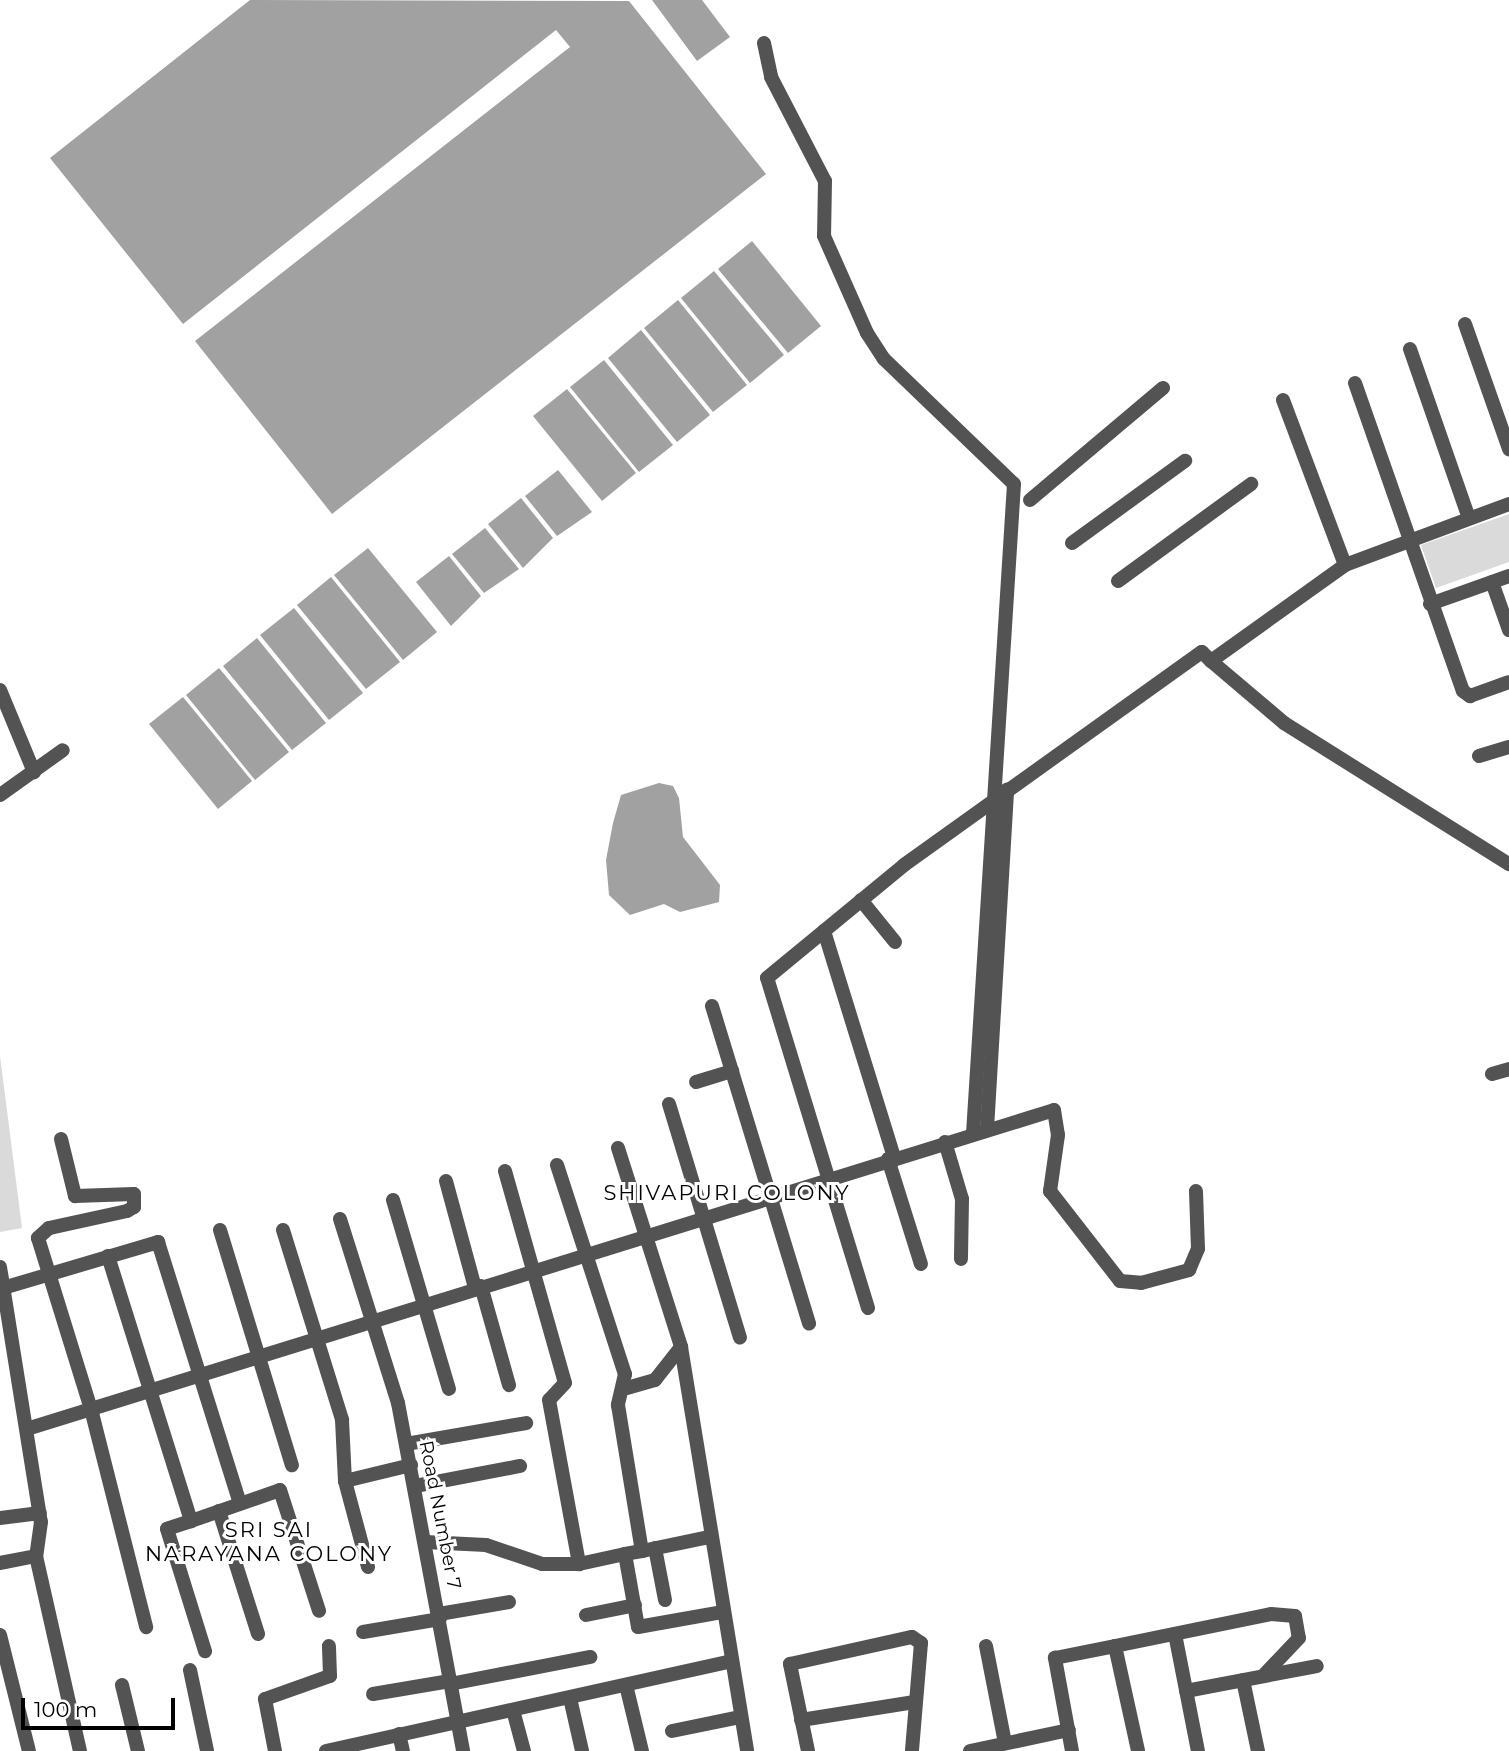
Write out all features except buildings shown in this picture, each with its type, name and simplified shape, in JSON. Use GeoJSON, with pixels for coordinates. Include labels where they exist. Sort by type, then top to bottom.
{"type":"FeatureCollection","features":[{"type":"Feature","properties":{"kind":"street"},"geometry":{"type":"LineString","coordinates":[[764,43],[771,77],[825,181],[824,236],[867,333],[884,359],[1014,484],[994,798],[989,969],[980,1131]]}},
{"type":"Feature","properties":{"kind":"street"},"geometry":{"type":"LineString","coordinates":[[1465,324],[1509,449]]}},
{"type":"Feature","properties":{"kind":"street"},"geometry":{"type":"LineString","coordinates":[[1410,349],[1468,514]]}},
{"type":"Feature","properties":{"kind":"street"},"geometry":{"type":"LineString","coordinates":[[1355,383],[1405,537],[1464,691],[1470,696],[1509,681]]}},
{"type":"Feature","properties":{"kind":"street"},"geometry":{"type":"LineString","coordinates":[[1030,500],[1163,388]]}},
{"type":"Feature","properties":{"kind":"street"},"geometry":{"type":"LineString","coordinates":[[1283,400],[1343,561]]}},
{"type":"Feature","properties":{"kind":"street"},"geometry":{"type":"LineString","coordinates":[[1072,543],[1185,461]]}},
{"type":"Feature","properties":{"kind":"street"},"geometry":{"type":"LineString","coordinates":[[1118,581],[1251,484]]}},
{"type":"Feature","properties":{"kind":"street"},"geometry":{"type":"LineString","coordinates":[[1211,661],[1343,561],[1509,496]]}},
{"type":"Feature","properties":{"kind":"street"},"geometry":{"type":"LineString","coordinates":[[1468,514],[1509,504]]}},
{"type":"Feature","properties":{"kind":"street"},"geometry":{"type":"LineString","coordinates":[[1430,604],[1509,576]]}},
{"type":"Feature","properties":{"kind":"street"},"geometry":{"type":"LineString","coordinates":[[1492,582],[1509,630]]}},
{"type":"Feature","properties":{"kind":"street"},"geometry":{"type":"LineString","coordinates":[[869,1308],[767,978],[861,900],[994,798],[1202,652],[1284,723],[1509,864]]}},
{"type":"Feature","properties":{"kind":"street"},"geometry":{"type":"LineString","coordinates":[[0,690],[34,772]]}},
{"type":"Feature","properties":{"kind":"street"},"geometry":{"type":"LineString","coordinates":[[1479,756],[1509,747]]}},
{"type":"Feature","properties":{"kind":"street"},"geometry":{"type":"LineString","coordinates":[[0,795],[63,750]]}},
{"type":"Feature","properties":{"kind":"street"},"geometry":{"type":"LineString","coordinates":[[989,969],[1007,790]]}},
{"type":"Feature","properties":{"kind":"street"},"geometry":{"type":"LineString","coordinates":[[861,900],[895,942]]}},
{"type":"Feature","properties":{"kind":"street"},"geometry":{"type":"LineString","coordinates":[[824,931],[921,1264]]}},
{"type":"Feature","properties":{"kind":"street"},"geometry":{"type":"LineString","coordinates":[[712,1006],[772,1195],[809,1324]]}},
{"type":"Feature","properties":{"kind":"street"},"geometry":{"type":"LineString","coordinates":[[1492,1074],[1509,1069]]}},
{"type":"Feature","properties":{"kind":"street"},"geometry":{"type":"LineString","coordinates":[[696,1082],[732,1071]]}},
{"type":"Feature","properties":{"kind":"street"},"geometry":{"type":"LineString","coordinates":[[669,1104],[740,1337]]}},
{"type":"Feature","properties":{"kind":"street"},"geometry":{"type":"LineString","coordinates":[[30,1428],[534,1268],[1054,1110],[1058,1135],[1050,1191],[1126,1283],[1189,1270],[1198,1249],[1196,1191]]}},
{"type":"Feature","properties":{"kind":"street"},"geometry":{"type":"LineString","coordinates":[[61,1139],[75,1196],[127,1191],[134,1194],[134,1207],[42,1232],[50,1273],[91,1409],[146,1627]]}},
{"type":"Feature","properties":{"kind":"street"},"geometry":{"type":"LineString","coordinates":[[945,1142],[962,1199],[961,1259]]}},
{"type":"Feature","properties":{"kind":"street"},"geometry":{"type":"LineString","coordinates":[[618,1148],[681,1347],[728,1662],[747,1751]]}},
{"type":"Feature","properties":{"kind":"street"},"geometry":{"type":"LineString","coordinates":[[557,1165],[627,1388],[618,1405],[649,1549],[666,1600]]}},
{"type":"Feature","properties":{"kind":"street"},"geometry":{"type":"LineString","coordinates":[[505,1171],[565,1383],[549,1400],[579,1564]]}},
{"type":"Feature","properties":{"kind":"street"},"geometry":{"type":"LineString","coordinates":[[446,1181],[509,1385]]}},
{"type":"Feature","properties":{"kind":"street"},"geometry":{"type":"LineString","coordinates":[[393,1200],[449,1389]]}},
{"type":"Feature","properties":{"kind":"street","name":"Road Number 7"},"geometry":{"type":"LineString","coordinates":[[340,1219],[373,1318],[411,1465],[463,1751]]}},
{"type":"Feature","properties":{"kind":"street"},"geometry":{"type":"LineString","coordinates":[[220,1230],[292,1465]]}},
{"type":"Feature","properties":{"kind":"street"},"geometry":{"type":"LineString","coordinates":[[284,1230],[342,1420],[345,1481],[368,1567]]}},
{"type":"Feature","properties":{"kind":"street"},"geometry":{"type":"LineString","coordinates":[[3,1288],[158,1242],[240,1503]]}},
{"type":"Feature","properties":{"kind":"street"},"geometry":{"type":"LineString","coordinates":[[108,1256],[191,1521]]}},
{"type":"Feature","properties":{"kind":"street"},"geometry":{"type":"LineString","coordinates":[[0,1267],[6,1339],[30,1428],[40,1513],[36,1556],[80,1751]]}},
{"type":"Feature","properties":{"kind":"street"},"geometry":{"type":"LineString","coordinates":[[627,1388],[655,1380],[681,1347]]}},
{"type":"Feature","properties":{"kind":"street"},"geometry":{"type":"LineString","coordinates":[[406,1444],[526,1423]]}},
{"type":"Feature","properties":{"kind":"street"},"geometry":{"type":"LineString","coordinates":[[345,1481],[411,1465]]}},
{"type":"Feature","properties":{"kind":"street"},"geometry":{"type":"LineString","coordinates":[[415,1486],[520,1466]]}},
{"type":"Feature","properties":{"kind":"street"},"geometry":{"type":"LineString","coordinates":[[205,1651],[167,1529],[240,1503],[280,1490],[319,1611]]}},
{"type":"Feature","properties":{"kind":"street"},"geometry":{"type":"LineString","coordinates":[[219,1511],[258,1634]]}},
{"type":"Feature","properties":{"kind":"street"},"geometry":{"type":"LineString","coordinates":[[0,1518],[40,1513]]}},
{"type":"Feature","properties":{"kind":"street"},"geometry":{"type":"LineString","coordinates":[[425,1542],[486,1545],[542,1564],[579,1564],[709,1537]]}},
{"type":"Feature","properties":{"kind":"street"},"geometry":{"type":"LineString","coordinates":[[625,1554],[638,1627],[722,1612]]}},
{"type":"Feature","properties":{"kind":"street"},"geometry":{"type":"LineString","coordinates":[[0,1563],[36,1556]]}},
{"type":"Feature","properties":{"kind":"street"},"geometry":{"type":"LineString","coordinates":[[363,1632],[509,1602]]}},
{"type":"Feature","properties":{"kind":"street"},"geometry":{"type":"LineString","coordinates":[[586,1615],[635,1605]]}},
{"type":"Feature","properties":{"kind":"street"},"geometry":{"type":"LineString","coordinates":[[1072,1751],[1055,1658],[1271,1614],[1295,1616],[1301,1629],[1294,1646],[1263,1676]]}},
{"type":"Feature","properties":{"kind":"street"},"geometry":{"type":"LineString","coordinates":[[1175,1634],[1198,1751]]}},
{"type":"Feature","properties":{"kind":"street"},"geometry":{"type":"LineString","coordinates":[[0,1635],[29,1751]]}},
{"type":"Feature","properties":{"kind":"street"},"geometry":{"type":"LineString","coordinates":[[808,1751],[790,1664],[912,1637],[921,1643],[912,1751]]}},
{"type":"Feature","properties":{"kind":"street"},"geometry":{"type":"LineString","coordinates":[[275,1751],[265,1699],[330,1676],[329,1646]]}},
{"type":"Feature","properties":{"kind":"street"},"geometry":{"type":"LineString","coordinates":[[986,1646],[1006,1743]]}},
{"type":"Feature","properties":{"kind":"street"},"geometry":{"type":"LineString","coordinates":[[1115,1646],[1138,1751]]}},
{"type":"Feature","properties":{"kind":"street"},"geometry":{"type":"LineString","coordinates":[[373,1694],[590,1657]]}},
{"type":"Feature","properties":{"kind":"street"},"geometry":{"type":"LineString","coordinates":[[326,1751],[356,1748],[399,1734],[728,1662]]}},
{"type":"Feature","properties":{"kind":"street"},"geometry":{"type":"LineString","coordinates":[[1186,1691],[1317,1666]]}},
{"type":"Feature","properties":{"kind":"street"},"geometry":{"type":"LineString","coordinates":[[190,1670],[207,1751]]}},
{"type":"Feature","properties":{"kind":"street"},"geometry":{"type":"LineString","coordinates":[[1243,1680],[1258,1751]]}},
{"type":"Feature","properties":{"kind":"street"},"geometry":{"type":"LineString","coordinates":[[122,1685],[138,1751]]}},
{"type":"Feature","properties":{"kind":"street"},"geometry":{"type":"LineString","coordinates":[[626,1685],[642,1751]]}},
{"type":"Feature","properties":{"kind":"street"},"geometry":{"type":"LineString","coordinates":[[570,1698],[582,1751]]}},
{"type":"Feature","properties":{"kind":"street"},"geometry":{"type":"LineString","coordinates":[[801,1720],[915,1702]]}},
{"type":"Feature","properties":{"kind":"street"},"geometry":{"type":"LineString","coordinates":[[513,1710],[524,1751]]}},
{"type":"Feature","properties":{"kind":"street"},"geometry":{"type":"LineString","coordinates":[[672,1731],[740,1717]]}},
{"type":"Feature","properties":{"kind":"street"},"geometry":{"type":"LineString","coordinates":[[970,1751],[1069,1730]]}},
{"type":"Feature","properties":{"kind":"street"},"geometry":{"type":"LineString","coordinates":[[399,1734],[403,1751]]}},
{"type":"Feature","properties":{"kind":"shaded area"},"geometry":{"type":"Polygon","coordinates":[[[250,0],[629,1],[766,174],[332,514],[195,341],[570,47],[556,30],[183,324],[50,158],[250,0]]]}},
{"type":"Feature","properties":{"kind":"shaded area"},"geometry":{"type":"Polygon","coordinates":[[[652,0],[702,0],[730,37],[697,61],[652,0]]]}},
{"type":"Feature","properties":{"kind":"shaded area"},"geometry":{"type":"Polygon","coordinates":[[[752,241],[821,326],[788,353],[718,269],[752,241]]]}},
{"type":"Feature","properties":{"kind":"shaded area"},"geometry":{"type":"Polygon","coordinates":[[[714,271],[784,355],[750,383],[681,298],[714,271]]]}},
{"type":"Feature","properties":{"kind":"shaded area"},"geometry":{"type":"Polygon","coordinates":[[[678,300],[747,385],[713,412],[644,328],[678,300]]]}},
{"type":"Feature","properties":{"kind":"shaded area"},"geometry":{"type":"Polygon","coordinates":[[[641,330],[710,415],[677,442],[608,358],[641,330]]]}},
{"type":"Feature","properties":{"kind":"shaded area"},"geometry":{"type":"Polygon","coordinates":[[[604,360],[673,445],[639,472],[570,387],[604,360]]]}},
{"type":"Feature","properties":{"kind":"shaded area"},"geometry":{"type":"Polygon","coordinates":[[[567,389],[636,473],[602,501],[533,416],[567,389]]]}},
{"type":"Feature","properties":{"kind":"shaded area"},"geometry":{"type":"Polygon","coordinates":[[[558,470],[592,512],[557,536],[525,496],[558,470]]]}},
{"type":"Feature","properties":{"kind":"shaded area"},"geometry":{"type":"Polygon","coordinates":[[[521,498],[553,538],[523,568],[488,524],[521,498]]]}},
{"type":"Feature","properties":{"kind":"shaded area"},"geometry":{"type":"Polygon","coordinates":[[[1509,514],[1509,562],[1436,588],[1421,545],[1509,514]]]}},
{"type":"Feature","properties":{"kind":"shaded area"},"geometry":{"type":"Polygon","coordinates":[[[485,528],[519,569],[484,593],[452,554],[485,528]]]}},
{"type":"Feature","properties":{"kind":"shaded area"},"geometry":{"type":"Polygon","coordinates":[[[368,548],[437,632],[403,660],[334,575],[368,548]]]}},
{"type":"Feature","properties":{"kind":"shaded area"},"geometry":{"type":"Polygon","coordinates":[[[449,556],[481,596],[451,626],[416,582],[449,556]]]}},
{"type":"Feature","properties":{"kind":"shaded area"},"geometry":{"type":"Polygon","coordinates":[[[331,577],[400,662],[366,689],[297,605],[331,577]]]}},
{"type":"Feature","properties":{"kind":"shaded area"},"geometry":{"type":"Polygon","coordinates":[[[294,608],[363,693],[329,720],[260,635],[294,608]]]}},
{"type":"Feature","properties":{"kind":"shaded area"},"geometry":{"type":"Polygon","coordinates":[[[257,638],[326,723],[292,750],[223,666],[257,638]]]}},
{"type":"Feature","properties":{"kind":"shaded area"},"geometry":{"type":"Polygon","coordinates":[[[219,668],[289,752],[255,780],[186,695],[219,668]]]}},
{"type":"Feature","properties":{"kind":"shaded area"},"geometry":{"type":"Polygon","coordinates":[[[183,697],[252,781],[218,809],[149,724],[183,697]]]}},
{"type":"Feature","properties":{"kind":"shaded area"},"geometry":{"type":"Polygon","coordinates":[[[659,783],[673,786],[679,798],[683,837],[720,885],[719,902],[680,912],[664,904],[630,915],[609,895],[606,860],[613,823],[621,795],[659,783]]]}},
{"type":"Feature","properties":{"kind":"shaded area"},"geometry":{"type":"Polygon","coordinates":[[[0,1056],[22,1228],[0,1232],[0,1056]]]}},
{"type":"Feature","properties":{"kind":"district","name":"SHIVAPURI COLONY"},"geometry":{"type":"Point","coordinates":[727,1193]}},
{"type":"Feature","properties":{"kind":"district","name":"SRI SAI NARAYANA COLONY"},"geometry":{"type":"Point","coordinates":[269,1542]}}]}
